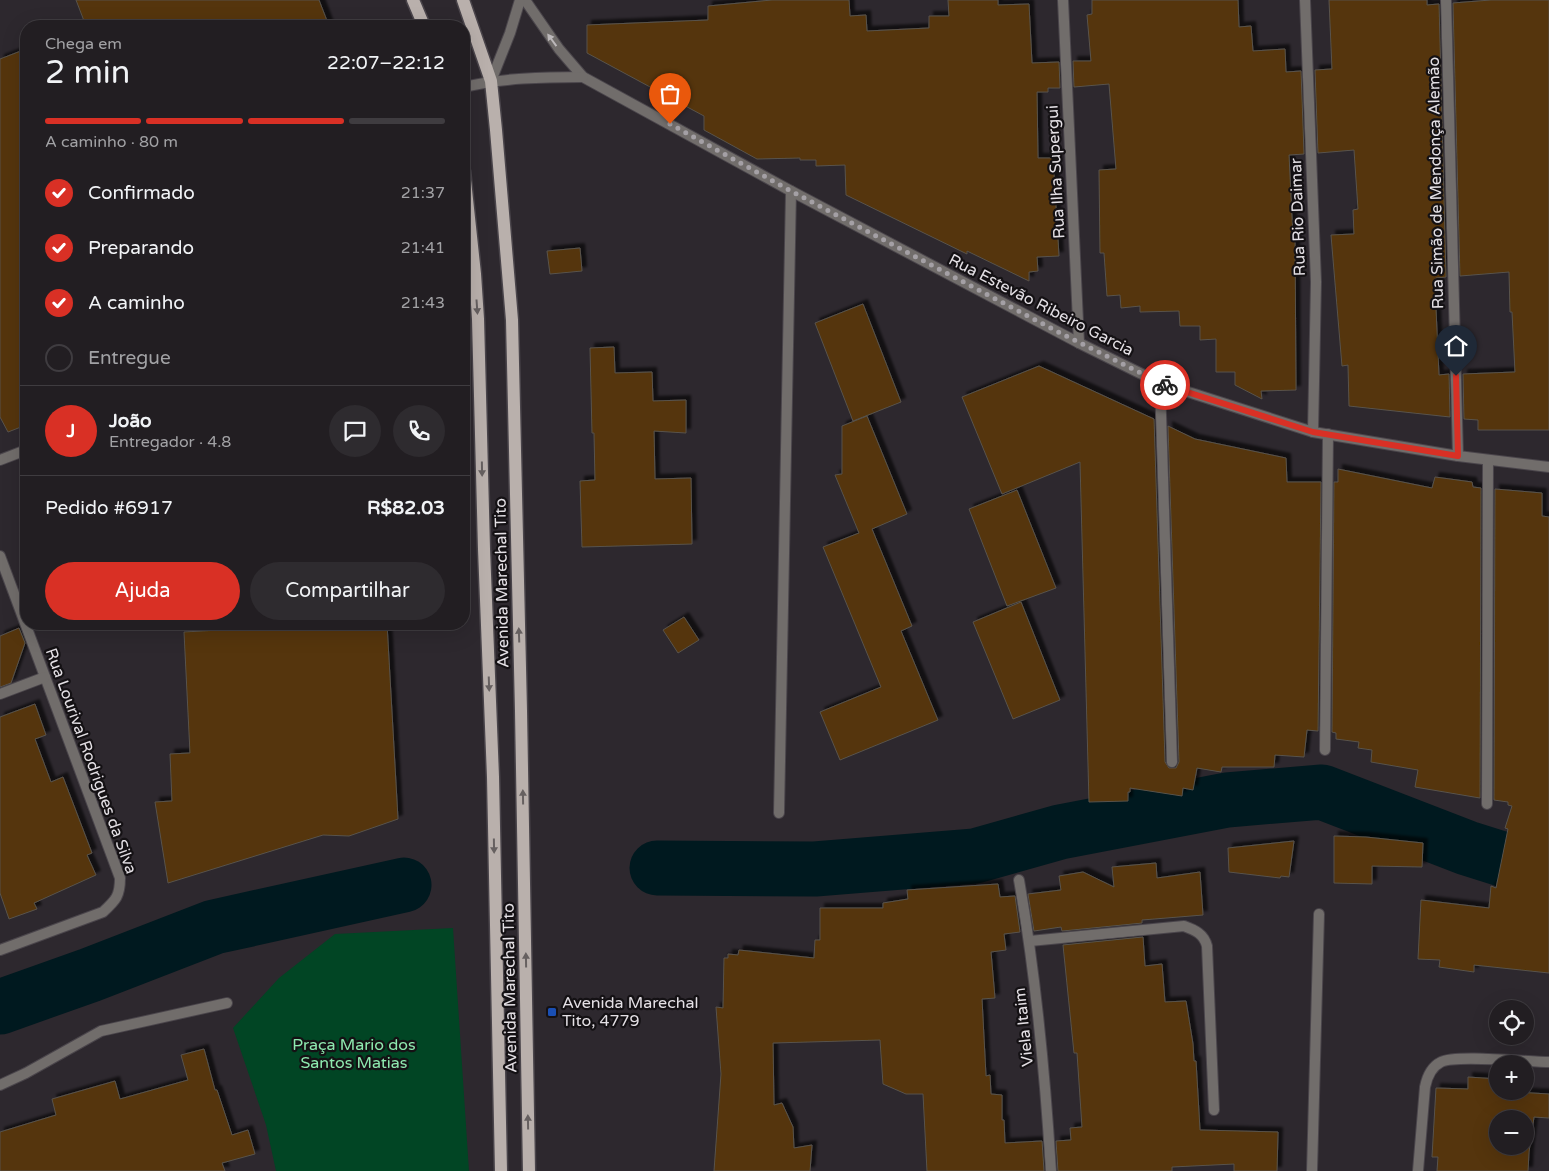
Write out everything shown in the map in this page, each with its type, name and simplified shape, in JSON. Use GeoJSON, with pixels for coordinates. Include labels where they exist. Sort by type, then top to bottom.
{"type":"FeatureCollection","features":[{"type":"Feature","properties":{"kind":"main road"},"geometry":{"type":"LineString","coordinates":[[413,0],[421,20]]}},
{"type":"Feature","properties":{"kind":"main road","name":"Avenida Marechal Tito"},"geometry":{"type":"LineString","coordinates":[[463,0],[470,20]]}},
{"type":"Feature","properties":{"kind":"main road","name":"Avenida Marechal Tito"},"geometry":{"type":"LineString","coordinates":[[470,21],[490,81],[512,320],[522,721],[529,1171]]}},
{"type":"Feature","properties":{"kind":"main road","name":"Avenida Marechal Tito"},"geometry":{"type":"LineString","coordinates":[[470,282],[478,328],[493,778],[501,1171]]}},
{"type":"Feature","properties":{"kind":"street"},"geometry":{"type":"LineString","coordinates":[[490,81],[510,33],[520,0]]}},
{"type":"Feature","properties":{"kind":"street","name":"Rua Estevão Ribeiro Garcia"},"geometry":{"type":"LineString","coordinates":[[525,0],[558,49],[583,77],[791,191],[1160,384],[1313,432],[1458,456],[1549,467]]}},
{"type":"Feature","properties":{"kind":"street","name":"Rua Ilha Supergui"},"geometry":{"type":"LineString","coordinates":[[1063,0],[1078,342]]}},
{"type":"Feature","properties":{"kind":"street","name":"Rua Rio Daimar"},"geometry":{"type":"LineString","coordinates":[[1305,0],[1316,282],[1313,432]]}},
{"type":"Feature","properties":{"kind":"street","name":"Rua Simão de Mendonça Alemão"},"geometry":{"type":"LineString","coordinates":[[1446,0],[1458,456]]}},
{"type":"Feature","properties":{"kind":"street","name":"Rua Estevão Ribeiro Garcia"},"geometry":{"type":"LineString","coordinates":[[470,86],[490,81],[583,77]]}},
{"type":"Feature","properties":{"kind":"street"},"geometry":{"type":"LineString","coordinates":[[779,813],[791,191]]}},
{"type":"Feature","properties":{"kind":"street"},"geometry":{"type":"LineString","coordinates":[[1160,384],[1172,762]]}},
{"type":"Feature","properties":{"kind":"street"},"geometry":{"type":"LineString","coordinates":[[1324,750],[1328,434]]}},
{"type":"Feature","properties":{"kind":"street"},"geometry":{"type":"LineString","coordinates":[[0,460],[20,452]]}},
{"type":"Feature","properties":{"kind":"street"},"geometry":{"type":"LineString","coordinates":[[1488,460],[1488,804]]}},
{"type":"Feature","properties":{"kind":"street","name":"Rua Lourival Rodrigues da Silva"},"geometry":{"type":"LineString","coordinates":[[0,556],[20,610]]}},
{"type":"Feature","properties":{"kind":"street","name":"Rua Lourival Rodrigues da Silva"},"geometry":{"type":"LineString","coordinates":[[0,950],[103,912],[114,902],[120,892],[120,878],[28,630]]}},
{"type":"Feature","properties":{"kind":"street"},"geometry":{"type":"LineString","coordinates":[[0,694],[45,677]]}},
{"type":"Feature","properties":{"kind":"street","name":"Viela Itaim"},"geometry":{"type":"LineString","coordinates":[[1019,880],[1030,941],[1045,1087],[1051,1171]]}},
{"type":"Feature","properties":{"kind":"street"},"geometry":{"type":"LineString","coordinates":[[1312,1171],[1319,914]]}},
{"type":"Feature","properties":{"kind":"street"},"geometry":{"type":"LineString","coordinates":[[1030,941],[1184,926],[1206,939],[1214,1110]]}},
{"type":"Feature","properties":{"kind":"street"},"geometry":{"type":"LineString","coordinates":[[0,1085],[26,1073],[100,1031],[227,1003]]}},
{"type":"Feature","properties":{"kind":"street"},"geometry":{"type":"LineString","coordinates":[[1418,1171],[1425,1087],[1427,1076],[1437,1065],[1442,1061],[1478,1059],[1549,1062]]}},
{"type":"Feature","properties":{"kind":"green space","name":"Praça Mario dos Santos Matias"},"geometry":{"type":"Polygon","coordinates":[[[453,928],[469,1171],[276,1171],[266,1125],[233,1028],[279,978],[335,934],[453,928]]]}},
{"type":"Feature","properties":{"kind":"building"},"geometry":{"type":"Polygon","coordinates":[[[76,0],[319,0],[327,20],[84,20],[76,0]]]}},
{"type":"Feature","properties":{"kind":"building"},"geometry":{"type":"Polygon","coordinates":[[[772,0],[849,0],[850,16],[866,15],[867,31],[929,28],[929,16],[949,16],[948,0],[998,0],[998,5],[1029,4],[1032,63],[1059,62],[1060,88],[1048,88],[1048,92],[1037,92],[1038,158],[1053,158],[1059,256],[1037,257],[1038,271],[1029,272],[1029,281],[967,251],[967,254],[846,195],[845,165],[816,166],[816,160],[800,160],[800,158],[757,159],[704,130],[704,116],[587,53],[587,25],[708,20],[708,6],[772,0]]]}},
{"type":"Feature","properties":{"kind":"building"},"geometry":{"type":"Polygon","coordinates":[[[1092,0],[1238,0],[1239,27],[1251,26],[1253,51],[1285,49],[1286,72],[1301,71],[1304,154],[1289,155],[1293,238],[1295,237],[1296,390],[1261,391],[1262,399],[1235,385],[1235,372],[1216,372],[1216,339],[1200,340],[1200,326],[1180,326],[1179,311],[1140,312],[1140,306],[1121,308],[1120,295],[1107,296],[1104,253],[1100,253],[1099,170],[1116,169],[1109,84],[1074,87],[1073,61],[1091,61],[1087,15],[1092,14],[1092,0]]]}},
{"type":"Feature","properties":{"kind":"building"},"geometry":{"type":"Polygon","coordinates":[[[1329,0],[1427,0],[1427,5],[1439,4],[1446,277],[1436,278],[1436,309],[1439,375],[1449,374],[1450,417],[1349,406],[1348,365],[1342,366],[1331,235],[1354,234],[1353,210],[1358,209],[1354,150],[1318,153],[1315,70],[1332,69],[1329,0]]]}},
{"type":"Feature","properties":{"kind":"building"},"geometry":{"type":"Polygon","coordinates":[[[1491,0],[1549,0],[1549,430],[1478,430],[1478,420],[1464,419],[1463,374],[1515,372],[1509,272],[1460,276],[1453,3],[1491,0]]]}},
{"type":"Feature","properties":{"kind":"building"},"geometry":{"type":"Polygon","coordinates":[[[20,51],[20,427],[8,432],[0,417],[0,59],[20,51]]]}},
{"type":"Feature","properties":{"kind":"building"},"geometry":{"type":"Polygon","coordinates":[[[580,248],[582,271],[550,274],[547,251],[580,248]]]}},
{"type":"Feature","properties":{"kind":"building"},"geometry":{"type":"Polygon","coordinates":[[[863,304],[901,402],[853,421],[815,323],[863,304]]]}},
{"type":"Feature","properties":{"kind":"building"},"geometry":{"type":"Polygon","coordinates":[[[614,347],[615,373],[652,372],[653,401],[686,400],[686,433],[654,431],[655,479],[691,478],[692,544],[582,547],[580,481],[595,480],[590,348],[614,347]]]}},
{"type":"Feature","properties":{"kind":"building"},"geometry":{"type":"Polygon","coordinates":[[[1039,366],[1154,419],[1165,762],[1169,768],[1176,768],[1179,762],[1168,426],[1195,439],[1286,458],[1287,482],[1321,482],[1318,731],[1307,730],[1304,757],[1275,755],[1274,767],[1222,767],[1221,772],[1197,768],[1193,790],[1183,788],[1182,796],[1130,788],[1128,801],[1089,802],[1080,462],[1002,494],[962,397],[1039,366]]]}},
{"type":"Feature","properties":{"kind":"building"},"geometry":{"type":"Polygon","coordinates":[[[867,416],[907,514],[872,529],[912,626],[901,631],[938,720],[840,760],[820,712],[881,687],[823,547],[859,533],[835,475],[842,474],[842,426],[867,416]]]}},
{"type":"Feature","properties":{"kind":"building"},"geometry":{"type":"Polygon","coordinates":[[[1338,469],[1432,488],[1435,477],[1472,482],[1473,487],[1481,488],[1480,798],[1415,787],[1418,770],[1371,762],[1372,750],[1358,748],[1359,742],[1336,739],[1336,733],[1332,732],[1334,482],[1338,482],[1338,469]]]}},
{"type":"Feature","properties":{"kind":"building"},"geometry":{"type":"Polygon","coordinates":[[[1495,489],[1542,493],[1542,516],[1549,517],[1549,973],[1474,965],[1474,972],[1439,967],[1440,960],[1418,959],[1421,900],[1489,908],[1491,886],[1496,888],[1508,829],[1505,828],[1512,806],[1508,805],[1508,802],[1494,800],[1495,489]]]}},
{"type":"Feature","properties":{"kind":"building"},"geometry":{"type":"Polygon","coordinates":[[[1017,490],[1056,588],[1007,606],[969,509],[1017,490]]]}},
{"type":"Feature","properties":{"kind":"building"},"geometry":{"type":"Polygon","coordinates":[[[1021,602],[1060,700],[1013,719],[973,622],[1021,602]]]}},
{"type":"Feature","properties":{"kind":"building"},"geometry":{"type":"Polygon","coordinates":[[[684,617],[699,640],[678,653],[663,630],[684,617]]]}},
{"type":"Feature","properties":{"kind":"building"},"geometry":{"type":"Polygon","coordinates":[[[19,628],[25,643],[11,683],[0,687],[0,636],[19,628]]]}},
{"type":"Feature","properties":{"kind":"building"},"geometry":{"type":"Polygon","coordinates":[[[220,630],[387,630],[398,819],[349,836],[323,835],[168,883],[155,802],[172,801],[170,754],[190,753],[184,632],[220,630]]]}},
{"type":"Feature","properties":{"kind":"building"},"geometry":{"type":"Polygon","coordinates":[[[35,704],[46,735],[35,739],[51,782],[63,777],[92,853],[87,855],[96,875],[34,903],[37,909],[9,919],[0,893],[0,717],[35,704]]]}},
{"type":"Feature","properties":{"kind":"building"},"geometry":{"type":"Polygon","coordinates":[[[1334,836],[1366,837],[1423,843],[1422,867],[1372,866],[1372,884],[1334,883],[1334,836]]]}},
{"type":"Feature","properties":{"kind":"building"},"geometry":{"type":"Polygon","coordinates":[[[1294,841],[1289,877],[1281,876],[1280,878],[1229,872],[1228,848],[1294,841]]]}},
{"type":"Feature","properties":{"kind":"building"},"geometry":{"type":"Polygon","coordinates":[[[1156,863],[1157,878],[1200,872],[1203,915],[1142,920],[1142,923],[1062,931],[1061,927],[1034,931],[1028,894],[1061,890],[1059,876],[1083,872],[1114,887],[1112,867],[1156,863]]]}},
{"type":"Feature","properties":{"kind":"building"},"geometry":{"type":"Polygon","coordinates":[[[998,884],[1000,897],[1015,896],[1020,932],[1004,934],[1006,950],[991,952],[995,998],[982,999],[986,1076],[990,1075],[991,1094],[1002,1095],[1002,1120],[1004,1120],[1005,1143],[1042,1141],[1044,1171],[927,1171],[923,1094],[906,1094],[883,1084],[880,1040],[773,1043],[774,1105],[782,1103],[793,1127],[794,1148],[812,1145],[810,1171],[714,1171],[721,1074],[716,1007],[723,1008],[724,958],[728,958],[728,954],[738,955],[739,950],[814,958],[815,940],[820,940],[820,908],[883,908],[883,903],[908,899],[907,890],[998,884]]]}},
{"type":"Feature","properties":{"kind":"building"},"geometry":{"type":"Polygon","coordinates":[[[1143,937],[1145,966],[1162,964],[1165,1002],[1186,1001],[1194,1061],[1196,1061],[1200,1130],[1278,1132],[1277,1171],[1234,1171],[1234,1164],[1172,1167],[1172,1171],[1058,1171],[1056,1141],[1071,1140],[1070,1128],[1082,1127],[1077,1053],[1074,1053],[1063,945],[1143,937]]]}},
{"type":"Feature","properties":{"kind":"building"},"geometry":{"type":"Polygon","coordinates":[[[204,1049],[215,1090],[217,1090],[232,1135],[248,1130],[255,1154],[222,1163],[225,1171],[0,1171],[0,1132],[56,1115],[52,1099],[115,1081],[120,1099],[188,1080],[181,1055],[204,1049]]]}},
{"type":"Feature","properties":{"kind":"building"},"geometry":{"type":"Polygon","coordinates":[[[1468,1077],[1489,1078],[1489,1100],[1534,1100],[1534,1093],[1549,1094],[1549,1118],[1534,1117],[1534,1110],[1489,1110],[1489,1155],[1529,1155],[1528,1171],[1437,1171],[1438,1157],[1432,1157],[1436,1088],[1468,1089],[1468,1077]]]}},
{"type":"Feature","properties":{"kind":"waterway"},"geometry":{"type":"LineString","coordinates":[[657,868],[815,869],[975,856],[1060,832],[1227,800],[1322,792],[1467,848],[1549,874]]}},
{"type":"Feature","properties":{"kind":"waterway"},"geometry":{"type":"LineString","coordinates":[[0,1007],[90,975],[214,927],[404,885]]}},
{"type":"Feature","properties":{"kind":"way so far"},"geometry":{"type":"LineString","coordinates":[[670,124],[791,191],[1062,334],[1165,385]]}},
{"type":"Feature","properties":{"kind":"place","name":"Avenida Marechal Tito, 4779"},"geometry":{"type":"Point","coordinates":[552,1012]}},
{"type":"Feature","properties":{"kind":"route"},"geometry":{"type":"LineString","coordinates":[[1165,385],[1313,432],[1458,456],[1456,376]]}}]}
